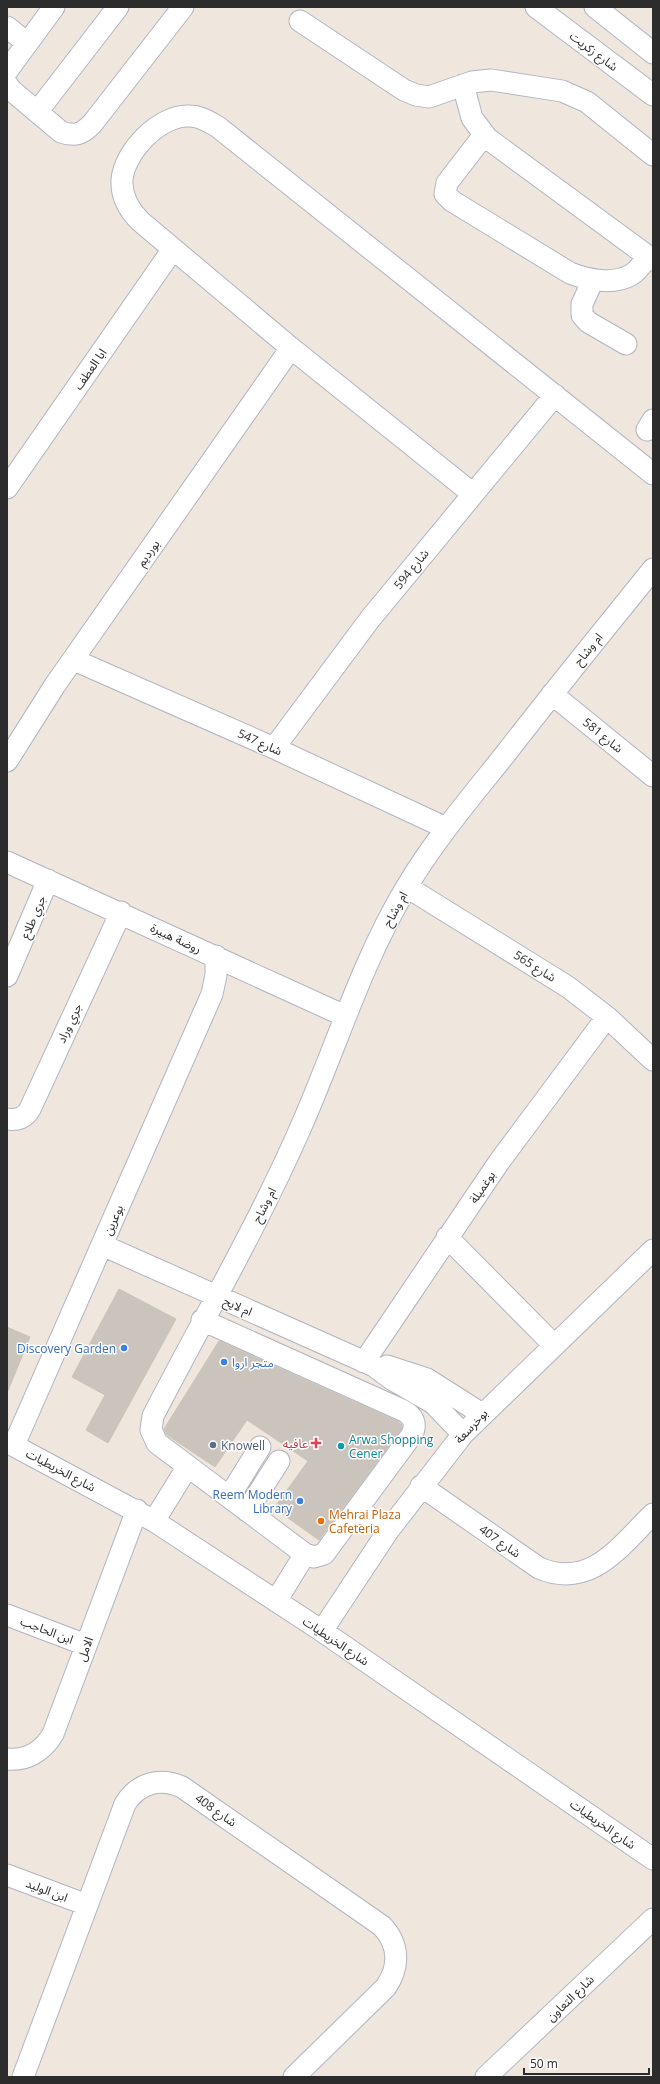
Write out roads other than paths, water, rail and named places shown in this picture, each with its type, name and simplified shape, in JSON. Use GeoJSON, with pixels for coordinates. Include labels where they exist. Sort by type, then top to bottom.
{"type":"FeatureCollection","features":[{"type":"Feature","properties":{"kind":"street"},"geometry":{"type":"LineString","coordinates":[[7,71],[54,7]]}},
{"type":"Feature","properties":{"kind":"street"},"geometry":{"type":"LineString","coordinates":[[37,112],[118,7]]}},
{"type":"Feature","properties":{"kind":"street"},"geometry":{"type":"LineString","coordinates":[[7,84],[10,89],[61,132],[70,135],[78,135],[86,131],[183,7]]}},
{"type":"Feature","properties":{"kind":"street","name":"شارع زكريت"},"geometry":{"type":"LineString","coordinates":[[536,7],[653,95]]}},
{"type":"Feature","properties":{"kind":"street"},"geometry":{"type":"LineString","coordinates":[[595,7],[653,53]]}},
{"type":"Feature","properties":{"kind":"street"},"geometry":{"type":"LineString","coordinates":[[300,20],[404,90],[416,95],[429,97],[463,85],[491,80],[562,91],[587,102],[653,155]]}},
{"type":"Feature","properties":{"kind":"street"},"geometry":{"type":"LineString","coordinates":[[7,27],[27,43]]}},
{"type":"Feature","properties":{"kind":"street"},"geometry":{"type":"LineString","coordinates":[[463,85],[472,118],[484,135],[650,258],[630,275],[611,280],[593,280],[570,273],[448,198],[444,190],[447,183],[484,135]]}},
{"type":"Feature","properties":{"kind":"street"},"geometry":{"type":"LineString","coordinates":[[473,494],[291,348],[140,221],[129,210],[123,196],[122,180],[125,165],[133,152],[160,124],[174,117],[190,116],[205,119],[218,127],[653,474]]}},
{"type":"Feature","properties":{"kind":"street","name":"ابا العطف"},"geometry":{"type":"LineString","coordinates":[[7,488],[173,249]]}},
{"type":"Feature","properties":{"kind":"street"},"geometry":{"type":"LineString","coordinates":[[593,280],[582,304],[582,315],[588,322],[626,344]]}},
{"type":"Feature","properties":{"kind":"street","name":"بورديم"},"geometry":{"type":"LineString","coordinates":[[7,761],[35,716],[291,348]]}},
{"type":"Feature","properties":{"kind":"street","name":"شارع 594"},"geometry":{"type":"LineString","coordinates":[[274,748],[370,618],[555,395]]}},
{"type":"Feature","properties":{"kind":"street","name":"ام وشاح"},"geometry":{"type":"LineString","coordinates":[[306,1554],[157,1443],[151,1430],[151,1423],[202,1320],[275,1184],[300,1129],[345,1016],[374,950],[407,887],[446,828],[653,569]]}},
{"type":"Feature","properties":{"kind":"street","name":"شارع 547"},"geometry":{"type":"LineString","coordinates":[[74,660],[274,748],[446,828]]}},
{"type":"Feature","properties":{"kind":"street","name":"شارع 581"},"geometry":{"type":"LineString","coordinates":[[552,694],[653,776]]}},
{"type":"Feature","properties":{"kind":"street","name":"روضة هبيرة"},"geometry":{"type":"LineString","coordinates":[[7,862],[121,912],[345,1016]]}},
{"type":"Feature","properties":{"kind":"street","name":"جري طلاع"},"geometry":{"type":"LineString","coordinates":[[7,976],[48,880]]}},
{"type":"Feature","properties":{"kind":"street","name":"شارع 565"},"geometry":{"type":"LineString","coordinates":[[407,887],[568,986],[607,1017],[653,1060]]}},
{"type":"Feature","properties":{"kind":"street","name":"جري وراد"},"geometry":{"type":"LineString","coordinates":[[7,1119],[18,1120],[27,1114],[30,1109],[121,912]]}},
{"type":"Feature","properties":{"kind":"street","name":"بوعرين"},"geometry":{"type":"LineString","coordinates":[[11,1444],[102,1245],[212,994],[216,975],[216,956]]}},
{"type":"Feature","properties":{"kind":"street","name":"بوعرين"},"geometry":{"type":"LineString","coordinates":[[212,994],[238,967]]}},
{"type":"Feature","properties":{"kind":"street","name":"بوغميلة"},"geometry":{"type":"LineString","coordinates":[[369,1364],[448,1237],[504,1156],[607,1017]]}},
{"type":"Feature","properties":{"kind":"street"},"geometry":{"type":"LineString","coordinates":[[448,1237],[554,1345]]}},
{"type":"Feature","properties":{"kind":"street","name":"ام لايح"},"geometry":{"type":"LineString","coordinates":[[102,1245],[369,1364],[433,1403],[463,1434]]}},
{"type":"Feature","properties":{"kind":"street","name":"بوخرسعة"},"geometry":{"type":"LineString","coordinates":[[322,1631],[388,1531],[421,1486],[463,1434],[653,1250]]}},
{"type":"Feature","properties":{"kind":"street"},"geometry":{"type":"LineString","coordinates":[[202,1320],[402,1410],[414,1420],[414,1431],[328,1550],[320,1556],[314,1557],[306,1554],[276,1601]]}},
{"type":"Feature","properties":{"kind":"street","name":"ام لايح"},"geometry":{"type":"LineString","coordinates":[[369,1364],[392,1367],[427,1379],[482,1414]]}},
{"type":"Feature","properties":{"kind":"street","name":"شارع الخريطيات"},"geometry":{"type":"LineString","coordinates":[[11,1444],[146,1516],[322,1631],[653,1859]]}},
{"type":"Feature","properties":{"kind":"street"},"geometry":{"type":"LineString","coordinates":[[229,1497],[260,1447]]}},
{"type":"Feature","properties":{"kind":"street"},"geometry":{"type":"LineString","coordinates":[[248,1511],[279,1461]]}},
{"type":"Feature","properties":{"kind":"street","name":"الامل"},"geometry":{"type":"LineString","coordinates":[[7,1759],[23,1759],[32,1755],[48,1743],[53,1734],[86,1645],[146,1516],[188,1466]]}},
{"type":"Feature","properties":{"kind":"street","name":"شارع 407"},"geometry":{"type":"LineString","coordinates":[[421,1486],[539,1568],[557,1574],[567,1575],[586,1572],[604,1561],[653,1514]]}},
{"type":"Feature","properties":{"kind":"street"},"geometry":{"type":"LineString","coordinates":[[358,1509],[388,1531]]}},
{"type":"Feature","properties":{"kind":"street","name":"ابن الحاجب"},"geometry":{"type":"LineString","coordinates":[[7,1615],[86,1645]]}},
{"type":"Feature","properties":{"kind":"street","name":"شارع 408"},"geometry":{"type":"LineString","coordinates":[[23,2077],[128,1800],[142,1786],[158,1782],[166,1782],[182,1787],[382,1926],[393,1941],[396,1950],[396,1969],[392,1978],[380,1993],[294,2077]]}},
{"type":"Feature","properties":{"kind":"street","name":"ابن الوليد"},"geometry":{"type":"LineString","coordinates":[[7,1875],[87,1905]]}},
{"type":"Feature","properties":{"kind":"street","name":"شارع التعاون"},"geometry":{"type":"LineString","coordinates":[[486,2077],[653,1919]]}},
{"type":"Feature","properties":{"kind":"place","name":"Discovery Garden"},"geometry":{"type":"Point","coordinates":[124,1348]}},
{"type":"Feature","properties":{"kind":"place","name":"متجر اروا"},"geometry":{"type":"Point","coordinates":[224,1362]}},
{"type":"Feature","properties":{"kind":"place","name":"عافيه"},"geometry":{"type":"Point","coordinates":[316,1443]}},
{"type":"Feature","properties":{"kind":"place","name":"Knowell"},"geometry":{"type":"Point","coordinates":[213,1445]}},
{"type":"Feature","properties":{"kind":"place","name":"Arwa Shopping Cener"},"geometry":{"type":"Point","coordinates":[341,1446]}},
{"type":"Feature","properties":{"kind":"place","name":"Reem Modern Library"},"geometry":{"type":"Point","coordinates":[300,1501]}},
{"type":"Feature","properties":{"kind":"place","name":"Mehrai Plaza Cafeteria"},"geometry":{"type":"Point","coordinates":[321,1521]}}]}
